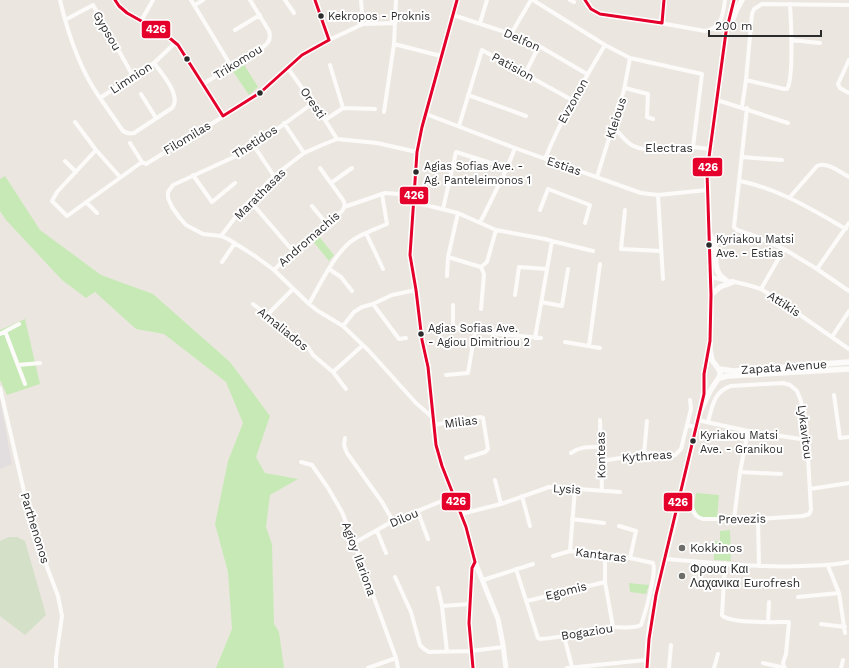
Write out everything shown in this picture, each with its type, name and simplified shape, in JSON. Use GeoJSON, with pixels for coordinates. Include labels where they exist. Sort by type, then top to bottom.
{"type":"FeatureCollection","features":[{"type":"Feature","properties":{"kind":"main road"},"geometry":{"type":"LineString","coordinates":[[698,417],[707,395],[718,380],[721,373],[711,357],[711,277],[707,172],[728,23],[734,0]]}},
{"type":"Feature","properties":{"kind":"main road"},"geometry":{"type":"LineString","coordinates":[[720,77],[733,17],[742,0]]}},
{"type":"Feature","properties":{"kind":"main road"},"geometry":{"type":"LineString","coordinates":[[709,232],[714,245],[718,271],[722,277],[730,281]]}},
{"type":"Feature","properties":{"kind":"main road"},"geometry":{"type":"LineString","coordinates":[[711,295],[730,281]]}},
{"type":"Feature","properties":{"kind":"main road"},"geometry":{"type":"LineString","coordinates":[[646,668],[651,618],[704,394],[704,374],[710,342]]}},
{"type":"Feature","properties":{"kind":"main road","name":"Zapata Avenue"},"geometry":{"type":"LineString","coordinates":[[717,368],[734,371],[849,362]]}},
{"type":"Feature","properties":{"kind":"main road"},"geometry":{"type":"LineString","coordinates":[[705,370],[709,366],[717,368]]}},
{"type":"Feature","properties":{"kind":"main road","name":"Zapata Avenue"},"geometry":{"type":"LineString","coordinates":[[718,380],[727,376],[849,369]]}},
{"type":"Feature","properties":{"kind":"main road"},"geometry":{"type":"LineString","coordinates":[[705,378],[710,382],[718,380]]}},
{"type":"Feature","properties":{"kind":"street"},"geometry":{"type":"LineString","coordinates":[[60,0],[65,20],[80,62],[100,98]]}},
{"type":"Feature","properties":{"kind":"street"},"geometry":{"type":"LineString","coordinates":[[114,0],[121,8],[176,42],[223,116]]}},
{"type":"Feature","properties":{"kind":"street"},"geometry":{"type":"LineString","coordinates":[[142,21],[153,0]]}},
{"type":"Feature","properties":{"kind":"street"},"geometry":{"type":"LineString","coordinates":[[191,0],[231,66]]}},
{"type":"Feature","properties":{"kind":"street"},"geometry":{"type":"LineString","coordinates":[[195,5],[203,0]]}},
{"type":"Feature","properties":{"kind":"street","name":"Trikomou"},"geometry":{"type":"LineString","coordinates":[[203,84],[264,47],[268,43],[269,33],[250,0]]}},
{"type":"Feature","properties":{"kind":"street"},"geometry":{"type":"LineString","coordinates":[[285,0],[294,13]]}},
{"type":"Feature","properties":{"kind":"street"},"geometry":{"type":"LineString","coordinates":[[316,0],[329,40]]}},
{"type":"Feature","properties":{"kind":"street"},"geometry":{"type":"LineString","coordinates":[[361,0],[363,24],[395,22]]}},
{"type":"Feature","properties":{"kind":"street"},"geometry":{"type":"LineString","coordinates":[[384,112],[394,44],[396,0]]}},
{"type":"Feature","properties":{"kind":"street"},"geometry":{"type":"LineString","coordinates":[[457,0],[441,56],[417,152],[410,255],[422,340],[428,368],[433,426],[439,456],[461,514],[475,562],[498,619],[504,647],[506,668]]}},
{"type":"Feature","properties":{"kind":"street"},"geometry":{"type":"LineString","coordinates":[[480,23],[487,0]]}},
{"type":"Feature","properties":{"kind":"street"},"geometry":{"type":"LineString","coordinates":[[511,34],[532,0],[605,45],[630,58],[702,74],[693,147]]}},
{"type":"Feature","properties":{"kind":"street"},"geometry":{"type":"LineString","coordinates":[[585,0],[592,11],[600,14],[662,23],[700,31],[709,30],[722,20],[725,0]]}},
{"type":"Feature","properties":{"kind":"street"},"geometry":{"type":"LineString","coordinates":[[662,23],[664,0]]}},
{"type":"Feature","properties":{"kind":"street"},"geometry":{"type":"LineString","coordinates":[[849,4],[762,4],[756,7],[753,11],[746,80],[740,181],[734,225],[735,229],[784,249],[849,291]]}},
{"type":"Feature","properties":{"kind":"street"},"geometry":{"type":"LineString","coordinates":[[746,80],[778,88],[787,89],[789,86],[791,40],[790,4]]}},
{"type":"Feature","properties":{"kind":"street","name":"Gypsou"},"geometry":{"type":"LineString","coordinates":[[65,20],[92,5],[133,76]]}},
{"type":"Feature","properties":{"kind":"street"},"geometry":{"type":"LineString","coordinates":[[235,30],[260,15]]}},
{"type":"Feature","properties":{"kind":"street","name":"Delfon"},"geometry":{"type":"LineString","coordinates":[[453,15],[511,34],[539,46],[588,74]]}},
{"type":"Feature","properties":{"kind":"street","name":"Filomilas"},"geometry":{"type":"LineString","coordinates":[[142,162],[146,164],[261,92],[307,51],[363,24]]}},
{"type":"Feature","properties":{"kind":"street"},"geometry":{"type":"LineString","coordinates":[[791,40],[820,44]]}},
{"type":"Feature","properties":{"kind":"street","name":"Limnion"},"geometry":{"type":"LineString","coordinates":[[156,118],[134,133],[128,133],[123,131],[100,98],[154,63],[176,42]]}},
{"type":"Feature","properties":{"kind":"street"},"geometry":{"type":"LineString","coordinates":[[394,44],[441,56]]}},
{"type":"Feature","properties":{"kind":"street","name":"Evzonon"},"geometry":{"type":"LineString","coordinates":[[545,159],[552,140],[572,100],[605,45]]}},
{"type":"Feature","properties":{"kind":"street"},"geometry":{"type":"LineString","coordinates":[[525,74],[539,46]]}},
{"type":"Feature","properties":{"kind":"street","name":"Patision"},"geometry":{"type":"LineString","coordinates":[[459,126],[482,50],[572,100]]}},
{"type":"Feature","properties":{"kind":"street","name":"Kleious"},"geometry":{"type":"LineString","coordinates":[[597,177],[625,88],[630,58]]}},
{"type":"Feature","properties":{"kind":"street"},"geometry":{"type":"LineString","coordinates":[[849,61],[838,84],[840,88],[849,93]]}},
{"type":"Feature","properties":{"kind":"street"},"geometry":{"type":"LineString","coordinates":[[141,94],[156,118],[172,108],[176,102],[175,96],[169,85],[154,63]]}},
{"type":"Feature","properties":{"kind":"street"},"geometry":{"type":"LineString","coordinates":[[330,65],[344,108]]}},
{"type":"Feature","properties":{"kind":"street","name":"Oresti"},"geometry":{"type":"LineString","coordinates":[[287,68],[337,139]]}},
{"type":"Feature","properties":{"kind":"street"},"geometry":{"type":"LineString","coordinates":[[625,88],[648,94],[647,116],[654,119]]}},
{"type":"Feature","properties":{"kind":"street"},"geometry":{"type":"LineString","coordinates":[[468,95],[526,116]]}},
{"type":"Feature","properties":{"kind":"street"},"geometry":{"type":"LineString","coordinates":[[717,100],[788,123]]}},
{"type":"Feature","properties":{"kind":"street","name":"Thetidos"},"geometry":{"type":"LineString","coordinates":[[221,236],[207,235],[190,228],[178,217],[167,195],[171,186],[234,157],[254,146],[313,103]]}},
{"type":"Feature","properties":{"kind":"street"},"geometry":{"type":"LineString","coordinates":[[325,120],[344,108],[375,109]]}},
{"type":"Feature","properties":{"kind":"street","name":"Estias"},"geometry":{"type":"LineString","coordinates":[[426,114],[515,148],[633,190],[658,195],[707,190]]}},
{"type":"Feature","properties":{"kind":"street"},"geometry":{"type":"LineString","coordinates":[[75,122],[96,150],[120,177]]}},
{"type":"Feature","properties":{"kind":"street"},"geometry":{"type":"LineString","coordinates":[[284,123],[304,153]]}},
{"type":"Feature","properties":{"kind":"street","name":"Electras"},"geometry":{"type":"LineString","coordinates":[[613,126],[628,143],[637,148],[693,147],[710,149]]}},
{"type":"Feature","properties":{"kind":"street","name":"Marathasas"},"geometry":{"type":"LineString","coordinates":[[221,236],[250,200],[274,176],[304,153],[337,139],[377,143],[417,152]]}},
{"type":"Feature","properties":{"kind":"street"},"geometry":{"type":"LineString","coordinates":[[96,150],[57,192],[52,201],[67,216],[142,162],[130,143]]}},
{"type":"Feature","properties":{"kind":"street"},"geometry":{"type":"LineString","coordinates":[[254,146],[274,176]]}},
{"type":"Feature","properties":{"kind":"street"},"geometry":{"type":"LineString","coordinates":[[480,222],[507,168],[515,148]]}},
{"type":"Feature","properties":{"kind":"street"},"geometry":{"type":"LineString","coordinates":[[443,209],[456,152],[507,168]]}},
{"type":"Feature","properties":{"kind":"street"},"geometry":{"type":"LineString","coordinates":[[742,157],[782,160]]}},
{"type":"Feature","properties":{"kind":"street"},"geometry":{"type":"LineString","coordinates":[[65,161],[76,172]]}},
{"type":"Feature","properties":{"kind":"street"},"geometry":{"type":"LineString","coordinates":[[790,197],[820,164],[825,164],[849,177]]}},
{"type":"Feature","properties":{"kind":"street","name":"Andromachis"},"geometry":{"type":"LineString","coordinates":[[274,270],[293,251],[341,212],[344,207],[343,200],[320,168]]}},
{"type":"Feature","properties":{"kind":"street"},"geometry":{"type":"LineString","coordinates":[[331,183],[352,168]]}},
{"type":"Feature","properties":{"kind":"street"},"geometry":{"type":"LineString","coordinates":[[193,175],[212,202],[235,183]]}},
{"type":"Feature","properties":{"kind":"street"},"geometry":{"type":"LineString","coordinates":[[740,181],[760,185],[790,197],[846,229]]}},
{"type":"Feature","properties":{"kind":"street"},"geometry":{"type":"LineString","coordinates":[[540,210],[548,189],[590,205],[585,223]]}},
{"type":"Feature","properties":{"kind":"street"},"geometry":{"type":"LineString","coordinates":[[344,207],[382,194],[413,194]]}},
{"type":"Feature","properties":{"kind":"street"},"geometry":{"type":"LineString","coordinates":[[308,304],[329,268],[346,245],[366,233],[387,224],[382,194]]}},
{"type":"Feature","properties":{"kind":"street"},"geometry":{"type":"LineString","coordinates":[[658,195],[663,278]]}},
{"type":"Feature","properties":{"kind":"street"},"geometry":{"type":"LineString","coordinates":[[250,200],[293,251]]}},
{"type":"Feature","properties":{"kind":"street"},"geometry":{"type":"LineString","coordinates":[[86,202],[97,213]]}},
{"type":"Feature","properties":{"kind":"street"},"geometry":{"type":"LineString","coordinates":[[413,202],[458,213],[496,230],[545,239],[593,251]]}},
{"type":"Feature","properties":{"kind":"street"},"geometry":{"type":"LineString","coordinates":[[312,206],[326,223]]}},
{"type":"Feature","properties":{"kind":"street"},"geometry":{"type":"LineString","coordinates":[[625,210],[621,249],[661,251]]}},
{"type":"Feature","properties":{"kind":"street"},"geometry":{"type":"LineString","coordinates":[[447,276],[448,257],[458,213]]}},
{"type":"Feature","properties":{"kind":"street"},"geometry":{"type":"LineString","coordinates":[[817,269],[849,223]]}},
{"type":"Feature","properties":{"kind":"street"},"geometry":{"type":"LineString","coordinates":[[481,266],[486,262],[496,230]]}},
{"type":"Feature","properties":{"kind":"street"},"geometry":{"type":"LineString","coordinates":[[366,233],[383,269]]}},
{"type":"Feature","properties":{"kind":"street"},"geometry":{"type":"LineString","coordinates":[[221,236],[235,243],[274,270],[308,304],[343,326],[363,345],[416,403],[432,417]]}},
{"type":"Feature","properties":{"kind":"street"},"geometry":{"type":"LineString","coordinates":[[535,338],[540,302],[552,241]]}},
{"type":"Feature","properties":{"kind":"street"},"geometry":{"type":"LineString","coordinates":[[222,262],[235,243]]}},
{"type":"Feature","properties":{"kind":"street"},"geometry":{"type":"LineString","coordinates":[[761,290],[784,249]]}},
{"type":"Feature","properties":{"kind":"street"},"geometry":{"type":"LineString","coordinates":[[448,257],[481,266]]}},
{"type":"Feature","properties":{"kind":"street"},"geometry":{"type":"LineString","coordinates":[[589,346],[600,264]]}},
{"type":"Feature","properties":{"kind":"street"},"geometry":{"type":"LineString","coordinates":[[480,309],[484,274],[481,266]]}},
{"type":"Feature","properties":{"kind":"street"},"geometry":{"type":"LineString","coordinates":[[515,295],[519,267],[547,269]]}},
{"type":"Feature","properties":{"kind":"street"},"geometry":{"type":"LineString","coordinates":[[329,268],[341,278],[352,291]]}},
{"type":"Feature","properties":{"kind":"street"},"geometry":{"type":"LineString","coordinates":[[540,302],[562,306],[568,269]]}},
{"type":"Feature","properties":{"kind":"street","name":"Attikis"},"geometry":{"type":"LineString","coordinates":[[711,277],[748,285],[761,290],[849,349]]}},
{"type":"Feature","properties":{"kind":"street"},"geometry":{"type":"LineString","coordinates":[[267,315],[293,289]]}},
{"type":"Feature","properties":{"kind":"street"},"geometry":{"type":"LineString","coordinates":[[343,326],[354,312],[362,307],[392,295],[416,290]]}},
{"type":"Feature","properties":{"kind":"street","name":"Amaliados"},"geometry":{"type":"LineString","coordinates":[[253,304],[308,347],[313,355],[333,372],[346,389]]}},
{"type":"Feature","properties":{"kind":"street"},"geometry":{"type":"LineString","coordinates":[[372,304],[399,339],[406,338]]}},
{"type":"Feature","properties":{"kind":"street"},"geometry":{"type":"LineString","coordinates":[[453,305],[453,326],[462,330],[541,338]]}},
{"type":"Feature","properties":{"kind":"street"},"geometry":{"type":"LineString","coordinates":[[832,337],[849,311]]}},
{"type":"Feature","properties":{"kind":"street"},"geometry":{"type":"LineString","coordinates":[[0,334],[19,324]]}},
{"type":"Feature","properties":{"kind":"street"},"geometry":{"type":"LineString","coordinates":[[5,331],[25,384]]}},
{"type":"Feature","properties":{"kind":"street"},"geometry":{"type":"LineString","coordinates":[[446,375],[468,373],[474,332]]}},
{"type":"Feature","properties":{"kind":"street"},"geometry":{"type":"LineString","coordinates":[[565,342],[600,348]]}},
{"type":"Feature","properties":{"kind":"street"},"geometry":{"type":"LineString","coordinates":[[333,372],[363,345]]}},
{"type":"Feature","properties":{"kind":"street"},"geometry":{"type":"LineString","coordinates":[[18,365],[40,363]]}},
{"type":"Feature","properties":{"kind":"street","name":"Lykavitou"},"geometry":{"type":"LineString","coordinates":[[708,422],[716,397],[726,388],[731,386],[783,383],[792,386],[799,396],[802,404],[807,440],[812,507],[809,514]]}},
{"type":"Feature","properties":{"kind":"street","name":"Parthenonos"},"geometry":{"type":"LineString","coordinates":[[0,388],[29,513],[58,596],[62,616],[56,668]]}},
{"type":"Feature","properties":{"kind":"street"},"geometry":{"type":"LineString","coordinates":[[834,395],[840,438],[849,437]]}},
{"type":"Feature","properties":{"kind":"street"},"geometry":{"type":"LineString","coordinates":[[690,400],[691,409],[687,425],[695,427]]}},
{"type":"Feature","properties":{"kind":"street","name":"Milias"},"geometry":{"type":"LineString","coordinates":[[433,426],[480,417],[483,418],[488,449],[485,452],[466,458]]}},
{"type":"Feature","properties":{"kind":"street"},"geometry":{"type":"LineString","coordinates":[[698,417],[708,422],[748,431],[807,440]]}},
{"type":"Feature","properties":{"kind":"street","name":"Konteas"},"geometry":{"type":"LineString","coordinates":[[600,420],[602,490]]}},
{"type":"Feature","properties":{"kind":"street"},"geometry":{"type":"LineString","coordinates":[[644,454],[647,421]]}},
{"type":"Feature","properties":{"kind":"street","name":"Kythreas"},"geometry":{"type":"LineString","coordinates":[[601,460],[644,454],[670,456],[678,454],[682,446],[687,425]]}},
{"type":"Feature","properties":{"kind":"street"},"geometry":{"type":"LineString","coordinates":[[734,519],[740,472],[748,431]]}},
{"type":"Feature","properties":{"kind":"street"},"geometry":{"type":"LineString","coordinates":[[345,438],[344,445],[347,453],[382,502],[393,521]]}},
{"type":"Feature","properties":{"kind":"street"},"geometry":{"type":"LineString","coordinates":[[571,453],[578,448],[600,447]]}},
{"type":"Feature","properties":{"kind":"street","name":"Agioy Ilariona"},"geometry":{"type":"LineString","coordinates":[[301,462],[312,465],[342,512],[396,658],[398,668]]}},
{"type":"Feature","properties":{"kind":"street"},"geometry":{"type":"LineString","coordinates":[[740,472],[781,474]]}},
{"type":"Feature","properties":{"kind":"street"},"geometry":{"type":"LineString","coordinates":[[495,480],[501,504]]}},
{"type":"Feature","properties":{"kind":"street"},"geometry":{"type":"LineString","coordinates":[[810,489],[849,483]]}},
{"type":"Feature","properties":{"kind":"street","name":"Lysis"},"geometry":{"type":"LineString","coordinates":[[461,514],[501,504],[549,487],[620,492]]}},
{"type":"Feature","properties":{"kind":"street"},"geometry":{"type":"LineString","coordinates":[[570,551],[575,489]]}},
{"type":"Feature","properties":{"kind":"street","name":"Dilou"},"geometry":{"type":"LineString","coordinates":[[354,543],[393,521],[454,496]]}},
{"type":"Feature","properties":{"kind":"street"},"geometry":{"type":"LineString","coordinates":[[522,496],[530,526]]}},
{"type":"Feature","properties":{"kind":"street","name":"Prevezis"},"geometry":{"type":"LineString","coordinates":[[692,496],[692,509],[698,518],[758,520],[803,516],[809,514]]}},
{"type":"Feature","properties":{"kind":"street"},"geometry":{"type":"LineString","coordinates":[[418,512],[428,539]]}},
{"type":"Feature","properties":{"kind":"street"},"geometry":{"type":"LineString","coordinates":[[572,520],[604,523]]}},
{"type":"Feature","properties":{"kind":"street"},"geometry":{"type":"LineString","coordinates":[[758,520],[759,566]]}},
{"type":"Feature","properties":{"kind":"street"},"geometry":{"type":"LineString","coordinates":[[619,526],[636,531],[630,558]]}},
{"type":"Feature","properties":{"kind":"street"},"geometry":{"type":"LineString","coordinates":[[377,531],[386,553]]}},
{"type":"Feature","properties":{"kind":"street","name":"Kantaras"},"geometry":{"type":"LineString","coordinates":[[553,556],[570,551],[651,562],[654,567],[650,589]]}},
{"type":"Feature","properties":{"kind":"street"},"geometry":{"type":"LineString","coordinates":[[605,556],[605,582],[613,628]]}},
{"type":"Feature","properties":{"kind":"street"},"geometry":{"type":"LineString","coordinates":[[665,559],[759,566],[828,566],[849,562]]}},
{"type":"Feature","properties":{"kind":"street"},"geometry":{"type":"LineString","coordinates":[[473,668],[469,623],[472,568],[475,562]]}},
{"type":"Feature","properties":{"kind":"street"},"geometry":{"type":"LineString","coordinates":[[726,563],[722,615],[726,618],[743,621],[789,622],[786,654],[783,663],[785,667],[763,663]]}},
{"type":"Feature","properties":{"kind":"street"},"geometry":{"type":"LineString","coordinates":[[483,580],[533,564]]}},
{"type":"Feature","properties":{"kind":"street"},"geometry":{"type":"LineString","coordinates":[[828,566],[839,593],[845,633]]}},
{"type":"Feature","properties":{"kind":"street"},"geometry":{"type":"LineString","coordinates":[[516,570],[527,601]]}},
{"type":"Feature","properties":{"kind":"street"},"geometry":{"type":"LineString","coordinates":[[395,577],[411,612],[422,647],[429,652],[471,651],[504,647]]}},
{"type":"Feature","properties":{"kind":"street","name":"Egomis"},"geometry":{"type":"LineString","coordinates":[[527,601],[605,582]]}},
{"type":"Feature","properties":{"kind":"street"},"geometry":{"type":"LineString","coordinates":[[438,588],[442,606],[447,652]]}},
{"type":"Feature","properties":{"kind":"street"},"geometry":{"type":"LineString","coordinates":[[650,589],[657,590]]}},
{"type":"Feature","properties":{"kind":"street","name":"Bogaziou"},"geometry":{"type":"LineString","coordinates":[[527,601],[538,638],[542,639],[613,628],[637,627],[641,625],[650,589]]}},
{"type":"Feature","properties":{"kind":"street"},"geometry":{"type":"LineString","coordinates":[[798,597],[839,593]]}},
{"type":"Feature","properties":{"kind":"street"},"geometry":{"type":"LineString","coordinates":[[768,622],[769,602]]}},
{"type":"Feature","properties":{"kind":"street"},"geometry":{"type":"LineString","coordinates":[[442,606],[470,604]]}},
{"type":"Feature","properties":{"kind":"street"},"geometry":{"type":"LineString","coordinates":[[821,624],[845,627]]}},
{"type":"Feature","properties":{"kind":"street"},"geometry":{"type":"LineString","coordinates":[[564,636],[572,667]]}},
{"type":"Feature","properties":{"kind":"street"},"geometry":{"type":"LineString","coordinates":[[669,668],[671,645]]}},
{"type":"Feature","properties":{"kind":"street"},"geometry":{"type":"LineString","coordinates":[[714,668],[718,654]]}},
{"type":"Feature","properties":{"kind":"street"},"geometry":{"type":"LineString","coordinates":[[368,668],[396,658]]}},
{"type":"Feature","properties":{"kind":"street"},"geometry":{"type":"LineString","coordinates":[[567,668],[606,666],[646,660]]}},
{"type":"Feature","properties":{"kind":"street"},"geometry":{"type":"LineString","coordinates":[[841,668],[843,660]]}},
{"type":"Feature","properties":{"kind":"shaded area"},"geometry":{"type":"Polygon","coordinates":[[[0,399],[12,464],[0,469],[0,399]]]}},
{"type":"Feature","properties":{"kind":"green space"},"geometry":{"type":"Polygon","coordinates":[[[243,63],[258,87],[249,95],[232,70],[243,63]]]}},
{"type":"Feature","properties":{"kind":"green space"},"geometry":{"type":"Polygon","coordinates":[[[5,176],[40,230],[101,275],[153,294],[230,362],[270,416],[256,457],[265,473],[298,479],[270,495],[266,527],[272,544],[274,624],[279,632],[284,668],[216,668],[232,629],[228,572],[215,524],[228,461],[243,423],[226,382],[164,334],[136,329],[95,292],[86,298],[62,280],[6,220],[0,211],[0,179],[5,176]]]}},
{"type":"Feature","properties":{"kind":"green space"},"geometry":{"type":"Polygon","coordinates":[[[317,234],[334,255],[329,261],[311,239],[317,234]]]}},
{"type":"Feature","properties":{"kind":"green space"},"geometry":{"type":"Polygon","coordinates":[[[25,319],[40,384],[7,395],[0,380],[0,330],[25,319]]]}},
{"type":"Feature","properties":{"kind":"green space"},"geometry":{"type":"Polygon","coordinates":[[[696,493],[719,495],[717,519],[699,517],[694,508],[696,493]]]}},
{"type":"Feature","properties":{"kind":"green space"},"geometry":{"type":"Polygon","coordinates":[[[730,530],[731,561],[714,560],[714,541],[720,541],[720,531],[730,530]]]}},
{"type":"Feature","properties":{"kind":"green space"},"geometry":{"type":"Polygon","coordinates":[[[9,537],[17,537],[25,541],[46,615],[25,635],[0,616],[0,541],[9,537]]]}},
{"type":"Feature","properties":{"kind":"green space"},"geometry":{"type":"Polygon","coordinates":[[[629,583],[649,585],[646,594],[630,592],[629,583]]]}},
{"type":"Feature","properties":{"kind":"transit line","name":"426"},"geometry":{"type":"LineString","coordinates":[[115,0],[127,13],[166,35],[178,45],[223,116]]}},
{"type":"Feature","properties":{"kind":"transit line","name":"426"},"geometry":{"type":"LineString","coordinates":[[315,0],[329,40]]}},
{"type":"Feature","properties":{"kind":"transit line","name":"426"},"geometry":{"type":"LineString","coordinates":[[457,0],[422,127],[417,152],[410,255],[422,340],[428,367],[436,445],[442,466],[466,527],[475,562],[472,568],[469,623],[473,668]]}},
{"type":"Feature","properties":{"kind":"transit line","name":"426"},"geometry":{"type":"LineString","coordinates":[[585,0],[591,9],[600,14],[662,23],[664,0]]}},
{"type":"Feature","properties":{"kind":"transit line","name":"426"},"geometry":{"type":"LineString","coordinates":[[647,668],[649,639],[656,595],[704,394],[704,374],[710,341],[711,295],[707,172],[726,32],[734,0]]}},
{"type":"Feature","properties":{"kind":"transit line","name":"426"},"geometry":{"type":"LineString","coordinates":[[223,116],[261,92],[302,55],[329,40]]}},
{"type":"Feature","properties":{"kind":"place","name":"Kekropos - Proknis"},"geometry":{"type":"Point","coordinates":[321,16]}},
{"type":"Feature","properties":{"kind":"place","name":"Agias Sofias Ave. - Ag. Panteleimonos 1"},"geometry":{"type":"Point","coordinates":[416,172]}},
{"type":"Feature","properties":{"kind":"place","name":"Kyriakou Matsi Ave. - Estias"},"geometry":{"type":"Point","coordinates":[709,245]}},
{"type":"Feature","properties":{"kind":"place","name":"Agias Sofias Ave. - Agiou Dimitriou 2"},"geometry":{"type":"Point","coordinates":[421,334]}},
{"type":"Feature","properties":{"kind":"place","name":"Kyriakou Matsi Ave. - Granikou"},"geometry":{"type":"Point","coordinates":[693,441]}},
{"type":"Feature","properties":{"kind":"place","name":"Kokkinos"},"geometry":{"type":"Point","coordinates":[682,548]}},
{"type":"Feature","properties":{"kind":"place","name":"Φρουα Και Λαχανικα Eurofresh"},"geometry":{"type":"Point","coordinates":[682,576]}}]}
